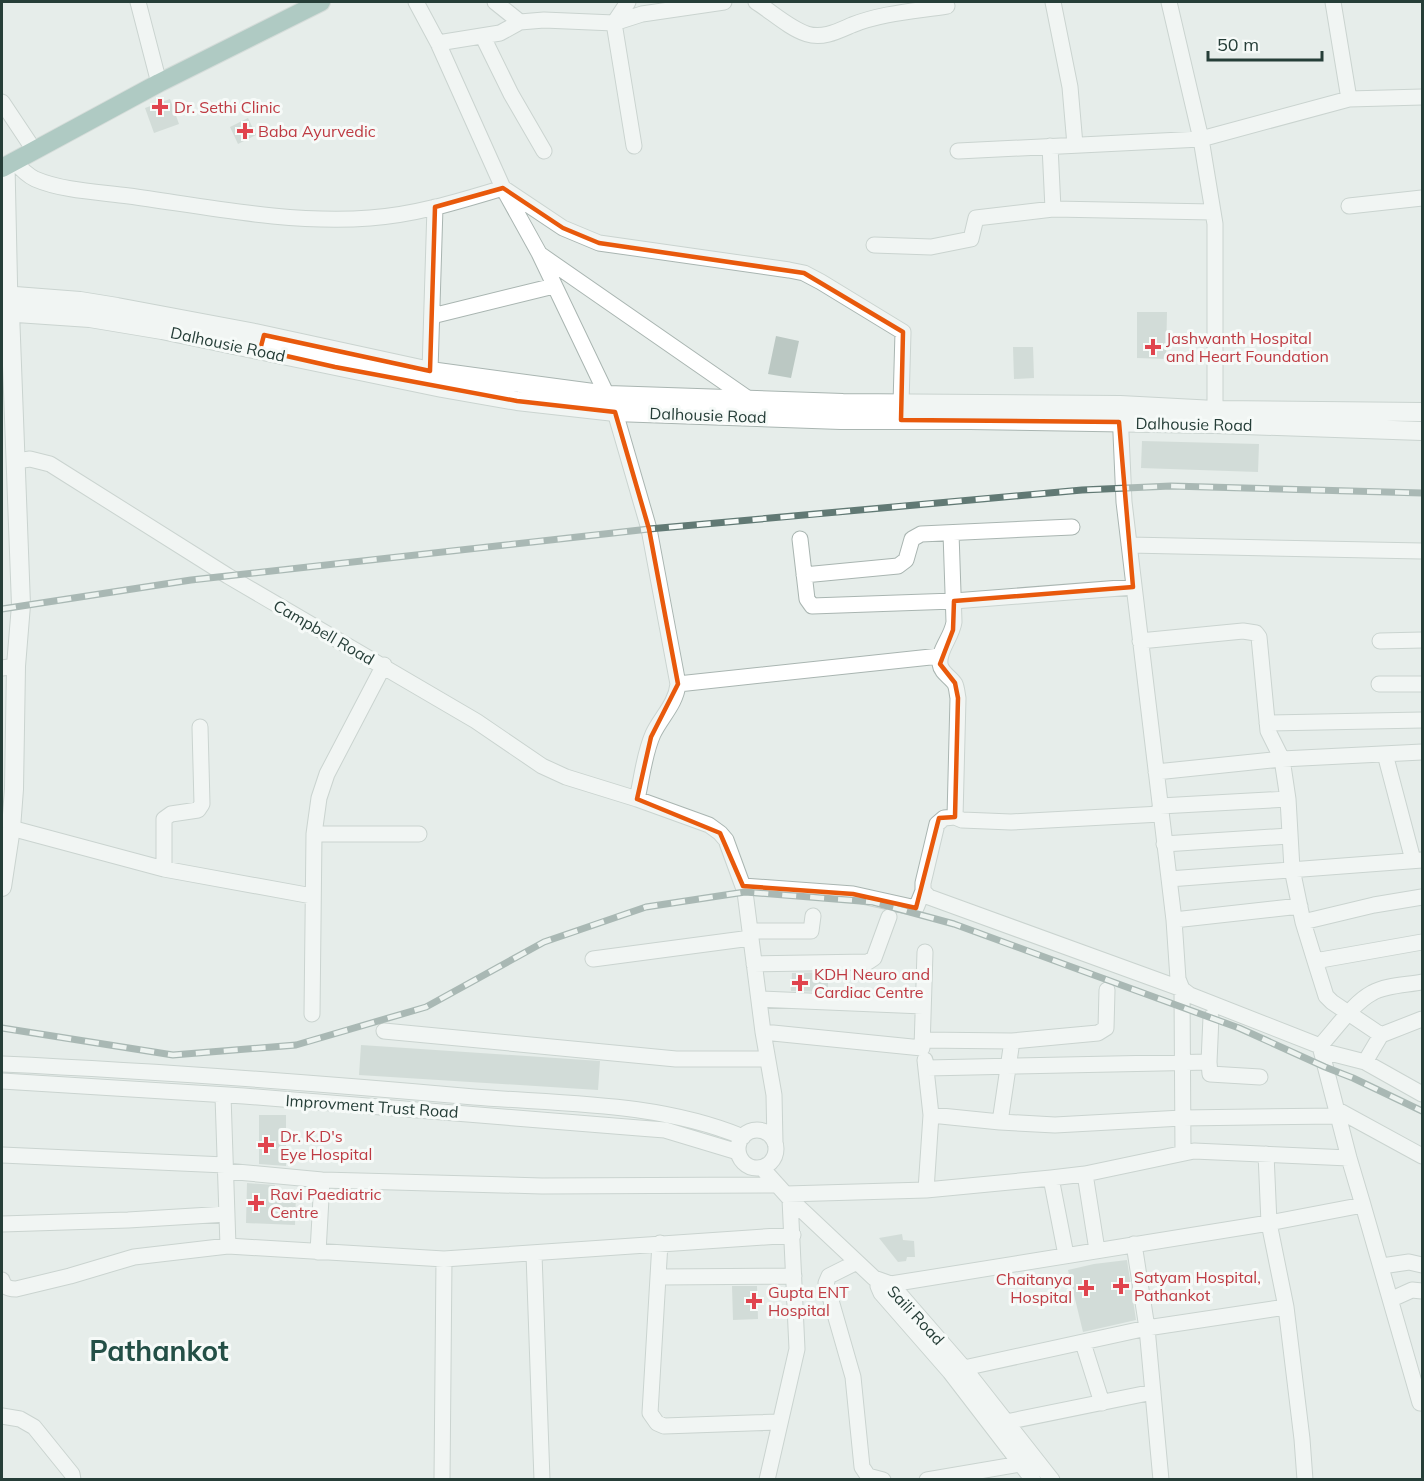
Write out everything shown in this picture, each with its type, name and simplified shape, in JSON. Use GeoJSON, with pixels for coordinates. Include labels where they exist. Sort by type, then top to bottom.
{"type":"FeatureCollection","features":[{"type":"Feature","properties":{"kind":"main road"},"geometry":{"type":"LineString","coordinates":[[7,165],[159,83],[321,2]]}},
{"type":"Feature","properties":{"kind":"street"},"geometry":{"type":"LineString","coordinates":[[138,2],[159,83]]}},
{"type":"Feature","properties":{"kind":"street"},"geometry":{"type":"LineString","coordinates":[[416,2],[438,44],[503,188],[539,253],[608,395],[649,529],[678,684],[673,703],[651,737],[637,799]]}},
{"type":"Feature","properties":{"kind":"street"},"geometry":{"type":"LineString","coordinates":[[495,2],[520,22]]}},
{"type":"Feature","properties":{"kind":"street"},"geometry":{"type":"LineString","coordinates":[[628,2],[614,23],[634,146]]}},
{"type":"Feature","properties":{"kind":"street"},"geometry":{"type":"LineString","coordinates":[[438,44],[500,33],[520,22],[544,20],[614,23],[642,15],[724,2]]}},
{"type":"Feature","properties":{"kind":"street"},"geometry":{"type":"LineString","coordinates":[[756,2],[795,27],[815,36],[829,35],[868,19],[948,6]]}},
{"type":"Feature","properties":{"kind":"street"},"geometry":{"type":"LineString","coordinates":[[1053,2],[1070,87],[1075,145]]}},
{"type":"Feature","properties":{"kind":"street"},"geometry":{"type":"LineString","coordinates":[[1169,2],[1201,139],[1215,224],[1215,417]]}},
{"type":"Feature","properties":{"kind":"street"},"geometry":{"type":"LineString","coordinates":[[1333,2],[1349,99]]}},
{"type":"Feature","properties":{"kind":"street"},"geometry":{"type":"LineString","coordinates":[[483,37],[511,94],[544,151]]}},
{"type":"Feature","properties":{"kind":"street"},"geometry":{"type":"LineString","coordinates":[[958,151],[1201,139],[1349,99],[1422,97]]}},
{"type":"Feature","properties":{"kind":"street"},"geometry":{"type":"LineString","coordinates":[[2,102],[34,150]]}},
{"type":"Feature","properties":{"kind":"street"},"geometry":{"type":"LineString","coordinates":[[1050,146],[1053,208]]}},
{"type":"Feature","properties":{"kind":"street"},"geometry":{"type":"LineString","coordinates":[[2,887],[14,789],[9,667],[21,605],[16,461],[6,304],[7,165],[33,178],[62,186],[228,210],[306,218],[368,219],[397,216],[503,188],[563,228],[599,243],[789,270],[804,273],[822,282],[903,332],[902,404]]}},
{"type":"Feature","properties":{"kind":"street"},"geometry":{"type":"LineString","coordinates":[[1349,206],[1422,198]]}},
{"type":"Feature","properties":{"kind":"street"},"geometry":{"type":"LineString","coordinates":[[430,371],[435,207]]}},
{"type":"Feature","properties":{"kind":"street"},"geometry":{"type":"LineString","coordinates":[[874,245],[931,247],[971,239],[976,219],[1053,208],[1213,212]]}},
{"type":"Feature","properties":{"kind":"street"},"geometry":{"type":"LineString","coordinates":[[539,253],[776,418]]}},
{"type":"Feature","properties":{"kind":"street"},"geometry":{"type":"LineString","coordinates":[[432,316],[554,286]]}},
{"type":"Feature","properties":{"kind":"street","name":"Dalhousie Road"},"geometry":{"type":"LineString","coordinates":[[6,304],[162,330],[262,342],[430,371],[608,395],[1215,417],[1422,431]]}},
{"type":"Feature","properties":{"kind":"street","name":"Dalhousie Road"},"geometry":{"type":"LineString","coordinates":[[262,342],[335,367],[517,401],[615,412],[776,418],[1120,414]]}},
{"type":"Feature","properties":{"kind":"street","name":"Dalhousie Road"},"geometry":{"type":"LineString","coordinates":[[1215,417],[1422,412]]}},
{"type":"Feature","properties":{"kind":"street"},"geometry":{"type":"LineString","coordinates":[[1120,414],[1122,478],[1133,587],[1174,920],[1178,979],[1182,989],[1183,1153]]}},
{"type":"Feature","properties":{"kind":"street","name":"Campbell Road"},"geometry":{"type":"LineString","coordinates":[[16,461],[30,459],[50,464],[228,576],[384,665],[476,721],[542,766],[573,780],[690,817],[720,832],[726,840],[743,886],[774,1095],[775,1143]]}},
{"type":"Feature","properties":{"kind":"street"},"geometry":{"type":"LineString","coordinates":[[804,575],[893,567],[906,560],[915,536],[1072,527]]}},
{"type":"Feature","properties":{"kind":"street"},"geometry":{"type":"LineString","coordinates":[[951,533],[953,630],[940,656],[941,669],[955,683],[958,699],[955,817]]}},
{"type":"Feature","properties":{"kind":"street"},"geometry":{"type":"LineString","coordinates":[[800,539],[807,599],[812,606],[954,601],[1133,587]]}},
{"type":"Feature","properties":{"kind":"street"},"geometry":{"type":"LineString","coordinates":[[1129,545],[1422,551]]}},
{"type":"Feature","properties":{"kind":"street"},"geometry":{"type":"LineString","coordinates":[[1140,641],[1243,631],[1256,633],[1259,637],[1267,723],[1270,739],[1282,759],[1288,800],[1292,869],[1315,961],[1326,996],[1382,1035]]}},
{"type":"Feature","properties":{"kind":"street"},"geometry":{"type":"LineString","coordinates":[[1380,641],[1422,640]]}},
{"type":"Feature","properties":{"kind":"street"},"geometry":{"type":"LineString","coordinates":[[678,684],[940,656]]}},
{"type":"Feature","properties":{"kind":"street"},"geometry":{"type":"LineString","coordinates":[[312,1014],[314,834],[319,798],[327,774],[384,665]]}},
{"type":"Feature","properties":{"kind":"street"},"geometry":{"type":"LineString","coordinates":[[1379,684],[1422,684]]}},
{"type":"Feature","properties":{"kind":"street"},"geometry":{"type":"LineString","coordinates":[[1267,723],[1422,720]]}},
{"type":"Feature","properties":{"kind":"street"},"geometry":{"type":"LineString","coordinates":[[164,869],[164,819],[171,814],[198,810],[202,804],[200,727]]}},
{"type":"Feature","properties":{"kind":"street"},"geometry":{"type":"LineString","coordinates":[[1156,772],[1282,759],[1422,753]]}},
{"type":"Feature","properties":{"kind":"street"},"geometry":{"type":"LineString","coordinates":[[1169,879],[1418,860],[1385,754]]}},
{"type":"Feature","properties":{"kind":"street"},"geometry":{"type":"LineString","coordinates":[[743,886],[854,894],[916,908],[923,891],[937,824],[944,818],[1011,822],[1288,800]]}},
{"type":"Feature","properties":{"kind":"street"},"geometry":{"type":"LineString","coordinates":[[11,828],[164,869],[312,896]]}},
{"type":"Feature","properties":{"kind":"street"},"geometry":{"type":"LineString","coordinates":[[314,834],[419,834]]}},
{"type":"Feature","properties":{"kind":"street"},"geometry":{"type":"LineString","coordinates":[[1164,844],[1289,836]]}},
{"type":"Feature","properties":{"kind":"street"},"geometry":{"type":"LineString","coordinates":[[923,891],[929,897],[1182,989],[1190,995],[1321,1048],[1365,1062],[1422,1094]]}},
{"type":"Feature","properties":{"kind":"street"},"geometry":{"type":"LineString","coordinates":[[1174,920],[1302,914],[1422,897]]}},
{"type":"Feature","properties":{"kind":"street"},"geometry":{"type":"LineString","coordinates":[[593,959],[751,935],[811,931],[813,916]]}},
{"type":"Feature","properties":{"kind":"street"},"geometry":{"type":"LineString","coordinates":[[754,964],[868,962],[874,958],[889,917]]}},
{"type":"Feature","properties":{"kind":"street"},"geometry":{"type":"LineString","coordinates":[[1315,961],[1422,942]]}},
{"type":"Feature","properties":{"kind":"street"},"geometry":{"type":"LineString","coordinates":[[926,952],[922,1044],[927,1068],[931,1115],[926,1190]]}},
{"type":"Feature","properties":{"kind":"street"},"geometry":{"type":"LineString","coordinates":[[1321,1048],[1349,1014],[1371,993],[1422,982]]}},
{"type":"Feature","properties":{"kind":"street"},"geometry":{"type":"LineString","coordinates":[[763,1032],[922,1044],[1012,1041],[1098,1034],[1106,1028],[1107,990]]}},
{"type":"Feature","properties":{"kind":"street"},"geometry":{"type":"LineString","coordinates":[[759,999],[924,1006]]}},
{"type":"Feature","properties":{"kind":"street"},"geometry":{"type":"LineString","coordinates":[[1211,1017],[1210,1074],[1260,1077]]}},
{"type":"Feature","properties":{"kind":"street"},"geometry":{"type":"LineString","coordinates":[[1365,1062],[1382,1035],[1422,1019]]}},
{"type":"Feature","properties":{"kind":"street"},"geometry":{"type":"LineString","coordinates":[[384,1031],[676,1059],[767,1059]]}},
{"type":"Feature","properties":{"kind":"street"},"geometry":{"type":"LineString","coordinates":[[1000,1122],[1012,1041]]}},
{"type":"Feature","properties":{"kind":"street"},"geometry":{"type":"LineString","coordinates":[[1321,1048],[1349,1158],[1392,1299],[1420,1403]]}},
{"type":"Feature","properties":{"kind":"street"},"geometry":{"type":"LineString","coordinates":[[927,1068],[1209,1062]]}},
{"type":"Feature","properties":{"kind":"street"},"geometry":{"type":"LineString","coordinates":[[2,1064],[241,1077],[631,1108],[696,1120],[715,1126],[740,1145]]}},
{"type":"Feature","properties":{"kind":"street"},"geometry":{"type":"LineString","coordinates":[[241,1077],[244,1096]]}},
{"type":"Feature","properties":{"kind":"street","name":"Improvment Trust Road"},"geometry":{"type":"LineString","coordinates":[[2,1081],[244,1096],[665,1130],[740,1145]]}},
{"type":"Feature","properties":{"kind":"street"},"geometry":{"type":"LineString","coordinates":[[224,1096],[228,1246]]}},
{"type":"Feature","properties":{"kind":"street"},"geometry":{"type":"LineString","coordinates":[[495,1116],[496,1099]]}},
{"type":"Feature","properties":{"kind":"street"},"geometry":{"type":"LineString","coordinates":[[931,1115],[1055,1125],[1337,1112],[1422,1156]]}},
{"type":"Feature","properties":{"kind":"street"},"geometry":{"type":"LineString","coordinates":[[749,1132],[764,1132],[771,1136],[775,1143],[774,1159],[762,1168],[754,1168],[741,1160],[740,1145],[749,1132]]}},
{"type":"Feature","properties":{"kind":"street"},"geometry":{"type":"LineString","coordinates":[[2,1155],[226,1168],[322,1180],[784,1193],[926,1190],[1052,1178],[1085,1174],[1194,1151],[1349,1158]]}},
{"type":"Feature","properties":{"kind":"street"},"geometry":{"type":"LineString","coordinates":[[1266,1154],[1269,1223],[1286,1307],[1305,1479]]}},
{"type":"Feature","properties":{"kind":"street","name":"Saili Road"},"geometry":{"type":"LineString","coordinates":[[762,1168],[784,1193],[886,1289],[964,1368],[1052,1479]]}},
{"type":"Feature","properties":{"kind":"street"},"geometry":{"type":"LineString","coordinates":[[1085,1174],[1097,1250]]}},
{"type":"Feature","properties":{"kind":"street"},"geometry":{"type":"LineString","coordinates":[[1052,1178],[1066,1255]]}},
{"type":"Feature","properties":{"kind":"street"},"geometry":{"type":"LineString","coordinates":[[318,1252],[322,1180]]}},
{"type":"Feature","properties":{"kind":"street"},"geometry":{"type":"LineString","coordinates":[[767,1479],[797,1349],[793,1235],[784,1193]]}},
{"type":"Feature","properties":{"kind":"street"},"geometry":{"type":"LineString","coordinates":[[1033,1479],[886,1289],[1066,1255],[1269,1223],[1364,1205]]}},
{"type":"Feature","properties":{"kind":"street"},"geometry":{"type":"LineString","coordinates":[[2,1224],[227,1214]]}},
{"type":"Feature","properties":{"kind":"street"},"geometry":{"type":"LineString","coordinates":[[2,1280],[9,1289],[16,1289],[134,1257],[228,1246],[444,1259],[793,1235]]}},
{"type":"Feature","properties":{"kind":"street"},"geometry":{"type":"LineString","coordinates":[[660,1243],[650,1413],[653,1419],[664,1426],[779,1422]]}},
{"type":"Feature","properties":{"kind":"street"},"geometry":{"type":"LineString","coordinates":[[1134,1244],[1147,1328],[1161,1479]]}},
{"type":"Feature","properties":{"kind":"street"},"geometry":{"type":"LineString","coordinates":[[534,1254],[542,1479]]}},
{"type":"Feature","properties":{"kind":"street"},"geometry":{"type":"LineString","coordinates":[[442,1479],[444,1259]]}},
{"type":"Feature","properties":{"kind":"street"},"geometry":{"type":"LineString","coordinates":[[857,1262],[829,1276],[826,1283],[853,1377],[862,1467],[868,1476],[883,1479]]}},
{"type":"Feature","properties":{"kind":"street"},"geometry":{"type":"LineString","coordinates":[[1382,1266],[1409,1262],[1422,1265]]}},
{"type":"Feature","properties":{"kind":"street"},"geometry":{"type":"LineString","coordinates":[[659,1277],[794,1276]]}},
{"type":"Feature","properties":{"kind":"street"},"geometry":{"type":"LineString","coordinates":[[1392,1299],[1412,1290],[1422,1291]]}},
{"type":"Feature","properties":{"kind":"street"},"geometry":{"type":"LineString","coordinates":[[964,1368],[1147,1328],[1286,1307]]}},
{"type":"Feature","properties":{"kind":"street"},"geometry":{"type":"LineString","coordinates":[[1083,1342],[1102,1403]]}},
{"type":"Feature","properties":{"kind":"street"},"geometry":{"type":"LineString","coordinates":[[1006,1422],[1153,1392]]}},
{"type":"Feature","properties":{"kind":"street"},"geometry":{"type":"LineString","coordinates":[[2,1416],[20,1419],[34,1427],[72,1474],[73,1479]]}},
{"type":"Feature","properties":{"kind":"street"},"geometry":{"type":"LineString","coordinates":[[927,1479],[1020,1464]]}},
{"type":"Feature","properties":{"kind":"highlighted area"},"geometry":{"type":"Polygon","coordinates":[[[503,188],[563,228],[599,243],[804,273],[903,332],[901,420],[1119,422],[1133,587],[954,601],[953,630],[940,664],[955,683],[958,698],[955,817],[939,818],[916,908],[853,894],[743,886],[720,833],[637,799],[651,737],[678,684],[649,529],[615,412],[517,401],[335,367],[260,350],[264,335],[430,371],[435,207],[503,188]]]}},
{"type":"Feature","properties":{"kind":"building"},"geometry":{"type":"Polygon","coordinates":[[[170,99],[179,124],[154,133],[145,108],[170,99]]]}},
{"type":"Feature","properties":{"kind":"building"},"geometry":{"type":"Polygon","coordinates":[[[248,118],[256,135],[238,144],[230,127],[248,118]]]}},
{"type":"Feature","properties":{"kind":"building"},"geometry":{"type":"Polygon","coordinates":[[[1137,312],[1167,312],[1166,359],[1137,358],[1137,312]]]}},
{"type":"Feature","properties":{"kind":"building"},"geometry":{"type":"Polygon","coordinates":[[[776,336],[799,341],[791,378],[768,374],[776,336]]]}},
{"type":"Feature","properties":{"kind":"building"},"geometry":{"type":"Polygon","coordinates":[[[1013,347],[1033,347],[1034,378],[1014,379],[1013,347]]]}},
{"type":"Feature","properties":{"kind":"building"},"geometry":{"type":"Polygon","coordinates":[[[1142,441],[1259,444],[1258,472],[1141,468],[1142,441]]]}},
{"type":"Feature","properties":{"kind":"building"},"geometry":{"type":"Polygon","coordinates":[[[828,972],[828,992],[791,991],[792,973],[828,972]]]}},
{"type":"Feature","properties":{"kind":"building"},"geometry":{"type":"Polygon","coordinates":[[[361,1045],[600,1061],[598,1090],[359,1075],[361,1045]]]}},
{"type":"Feature","properties":{"kind":"building"},"geometry":{"type":"Polygon","coordinates":[[[259,1115],[286,1115],[286,1166],[259,1164],[259,1115]]]}},
{"type":"Feature","properties":{"kind":"building"},"geometry":{"type":"Polygon","coordinates":[[[247,1183],[275,1185],[274,1192],[296,1193],[295,1225],[246,1223],[247,1183]]]}},
{"type":"Feature","properties":{"kind":"building"},"geometry":{"type":"Polygon","coordinates":[[[902,1234],[903,1240],[914,1241],[915,1257],[907,1257],[906,1261],[898,1262],[879,1238],[902,1234]]]}},
{"type":"Feature","properties":{"kind":"building"},"geometry":{"type":"Polygon","coordinates":[[[1127,1260],[1136,1320],[1083,1332],[1068,1270],[1127,1260]]]}},
{"type":"Feature","properties":{"kind":"building"},"geometry":{"type":"Polygon","coordinates":[[[732,1286],[757,1286],[758,1319],[733,1320],[732,1286]]]}},
{"type":"Feature","properties":{"kind":"railway"},"geometry":{"type":"LineString","coordinates":[[2,609],[191,580],[649,529],[1082,490],[1171,486],[1422,493]]}},
{"type":"Feature","properties":{"kind":"railway"},"geometry":{"type":"LineString","coordinates":[[2,1028],[173,1055],[296,1045],[426,1007],[544,942],[646,907],[745,892],[873,902],[954,924],[1239,1028],[1422,1111]]}},
{"type":"Feature","properties":{"kind":"place","name":"Dr. Sethi Clinic"},"geometry":{"type":"Point","coordinates":[160,107]}},
{"type":"Feature","properties":{"kind":"place","name":"Baba Ayurvedic"},"geometry":{"type":"Point","coordinates":[245,131]}},
{"type":"Feature","properties":{"kind":"place","name":"Jashwanth Hospital and Heart Foundation"},"geometry":{"type":"Point","coordinates":[1153,347]}},
{"type":"Feature","properties":{"kind":"place","name":"KDH Neuro and Cardiac Centre"},"geometry":{"type":"Point","coordinates":[800,983]}},
{"type":"Feature","properties":{"kind":"place","name":"Dr. K.D's Eye Hospital"},"geometry":{"type":"Point","coordinates":[266,1145]}},
{"type":"Feature","properties":{"kind":"place","name":"Ravi Paediatric Centre"},"geometry":{"type":"Point","coordinates":[256,1203]}},
{"type":"Feature","properties":{"kind":"place","name":"Satyam Hospital, Pathankot"},"geometry":{"type":"Point","coordinates":[1121,1286]}},
{"type":"Feature","properties":{"kind":"place","name":"Chaitanya Hospital"},"geometry":{"type":"Point","coordinates":[1086,1288]}},
{"type":"Feature","properties":{"kind":"place","name":"Gupta ENT Hospital"},"geometry":{"type":"Point","coordinates":[754,1301]}},
{"type":"Feature","properties":{"kind":"district","name":"Pathankot"},"geometry":{"type":"Point","coordinates":[159,1350]}}]}
